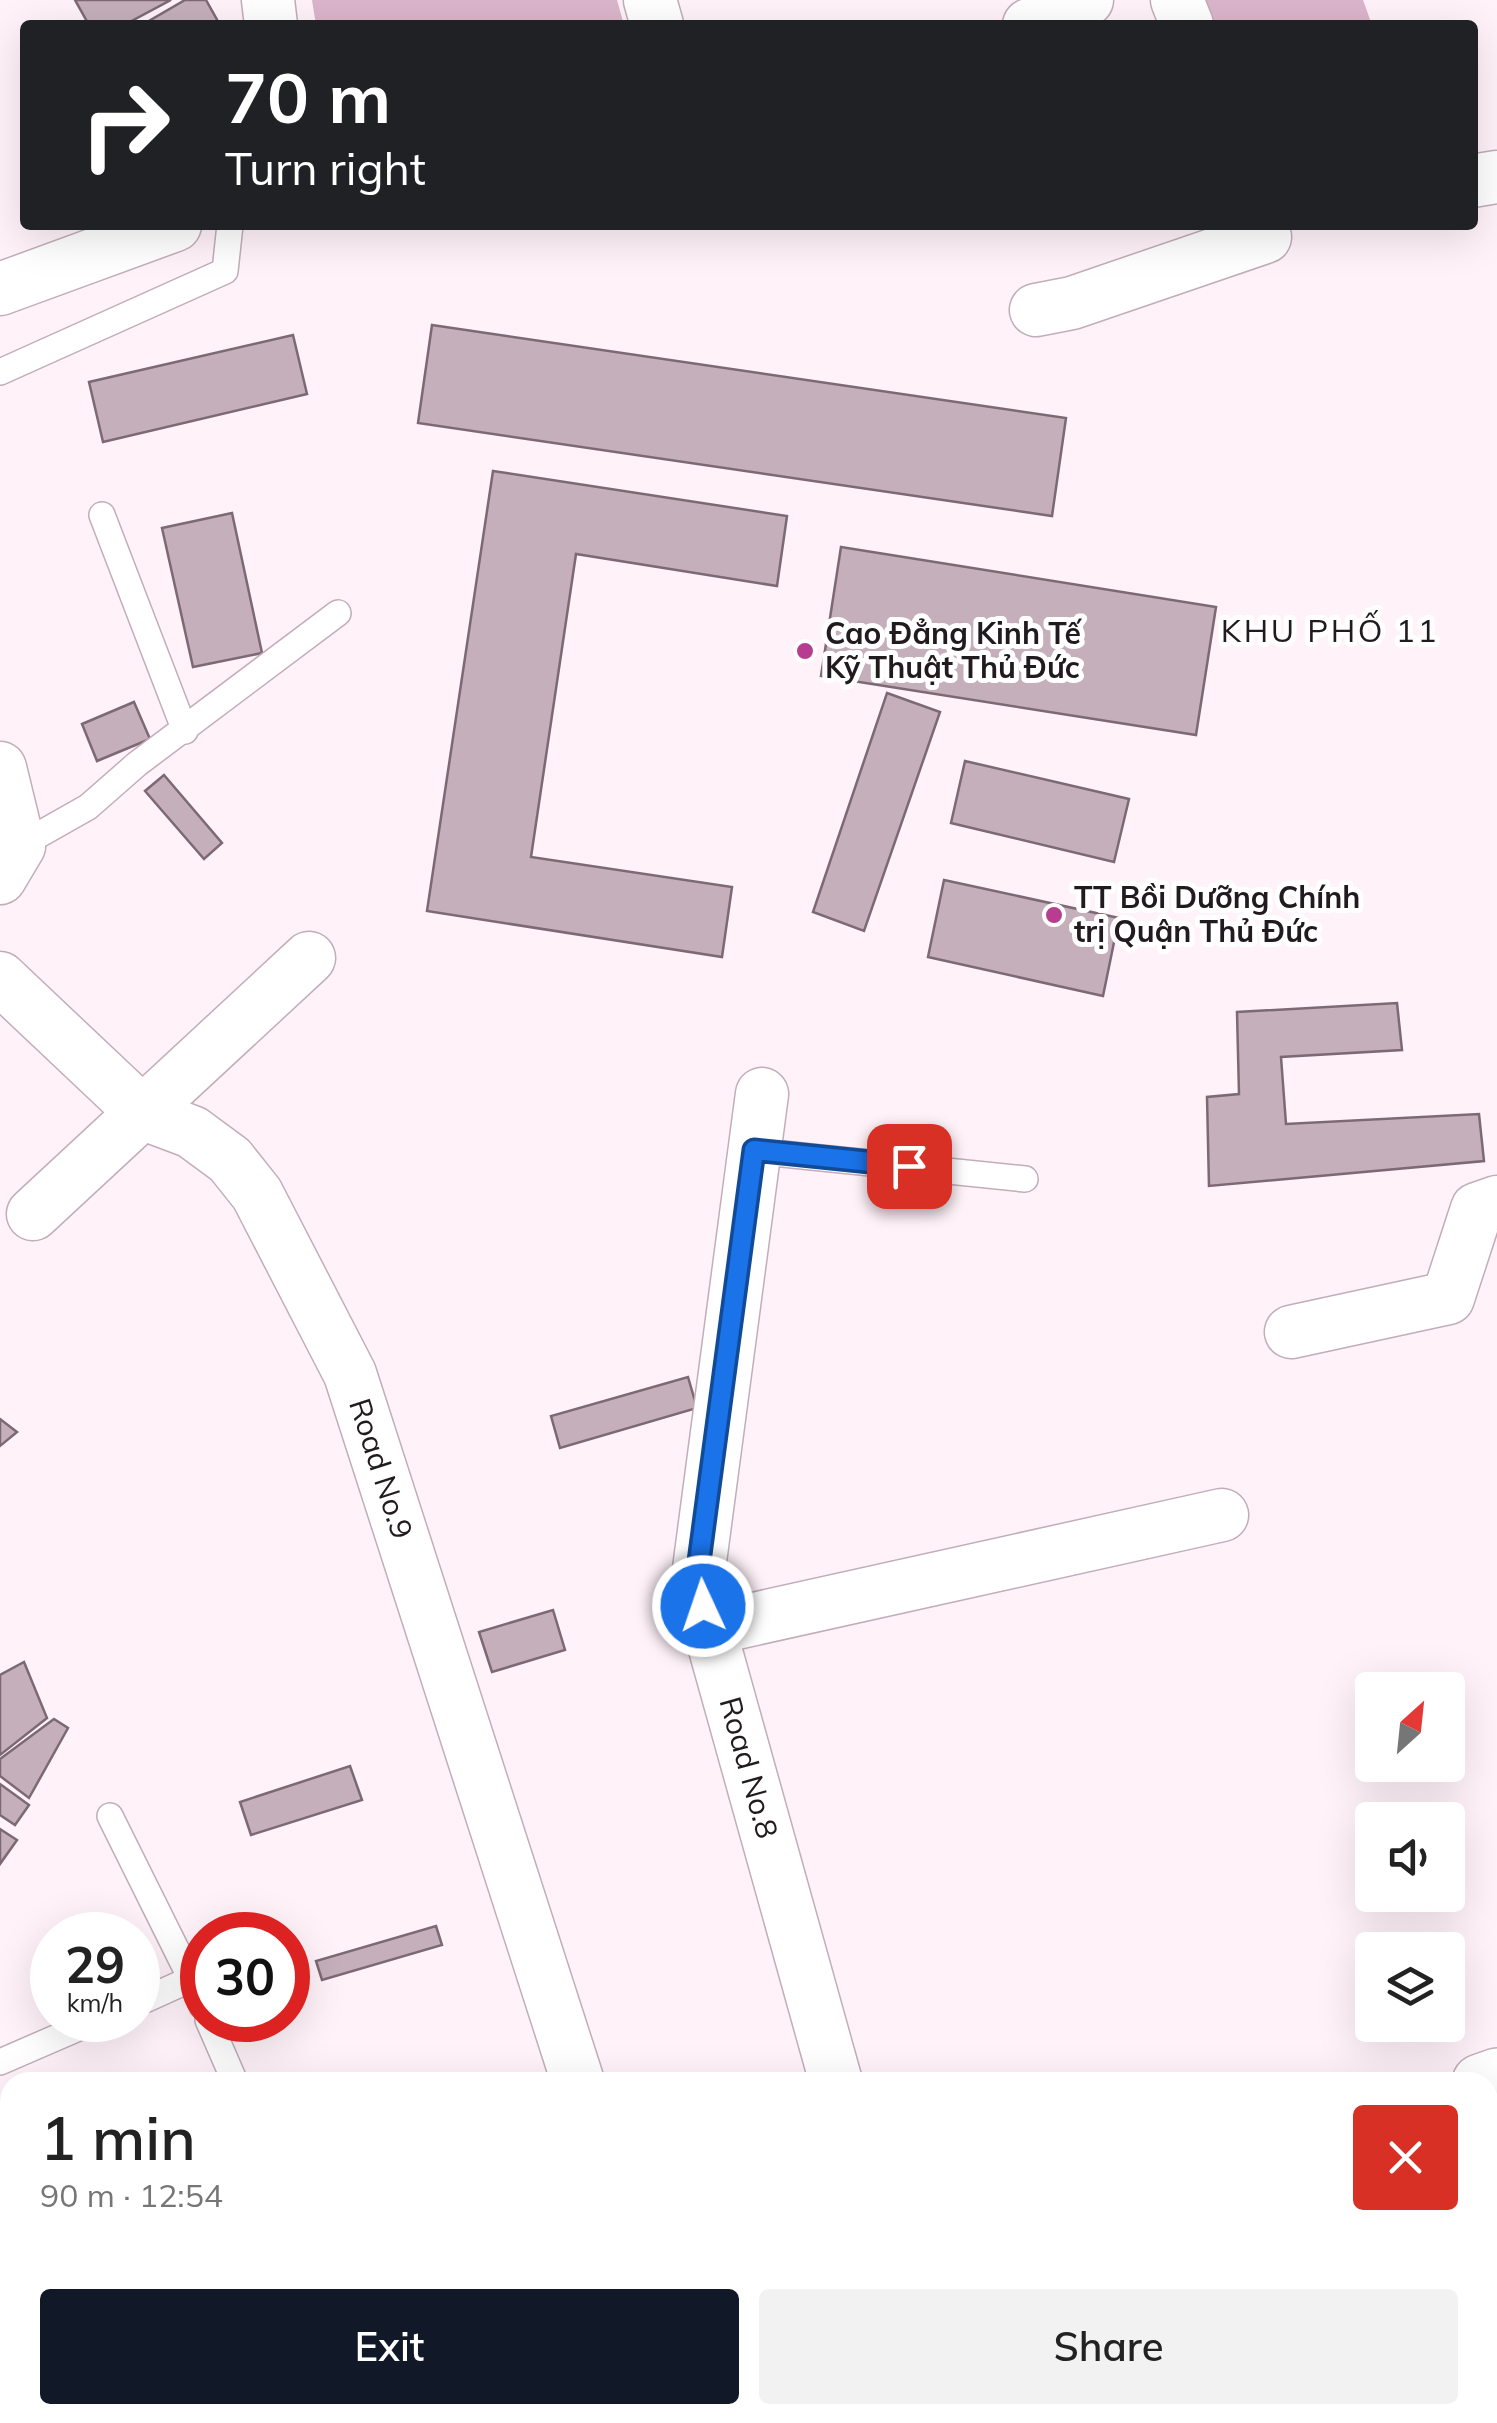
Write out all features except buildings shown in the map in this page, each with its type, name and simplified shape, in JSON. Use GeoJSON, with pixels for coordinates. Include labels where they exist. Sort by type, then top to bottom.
{"type":"FeatureCollection","features":[{"type":"Feature","properties":{"kind":"street"},"geometry":{"type":"LineString","coordinates":[[1041,20],[1087,0]]}},
{"type":"Feature","properties":{"kind":"street"},"geometry":{"type":"LineString","coordinates":[[0,290],[162,230]]}},
{"type":"Feature","properties":{"kind":"street"},"geometry":{"type":"LineString","coordinates":[[1036,310],[1072,303],[1274,230]]}},
{"type":"Feature","properties":{"kind":"street"},"geometry":{"type":"LineString","coordinates":[[0,768],[10,862]]}},
{"type":"Feature","properties":{"kind":"street"},"geometry":{"type":"LineString","coordinates":[[33,1214],[309,958]]}},
{"type":"Feature","properties":{"kind":"street","name":"Road No.9"},"geometry":{"type":"LineString","coordinates":[[0,978],[144,1114],[192,1132],[230,1160],[258,1194],[350,1374],[575,2072]]}},
{"type":"Feature","properties":{"kind":"street","name":"Road No.8"},"geometry":{"type":"LineString","coordinates":[[762,1094],[696,1584],[833,2072]]}},
{"type":"Feature","properties":{"kind":"street"},"geometry":{"type":"LineString","coordinates":[[1291,1332],[1448,1298],[1477,1208],[1497,1202]]}},
{"type":"Feature","properties":{"kind":"street"},"geometry":{"type":"LineString","coordinates":[[709,1629],[1222,1515]]}},
{"type":"Feature","properties":{"kind":"lane"},"geometry":{"type":"LineString","coordinates":[[0,372],[225,271],[229,230]]}},
{"type":"Feature","properties":{"kind":"lane"},"geometry":{"type":"LineString","coordinates":[[102,515],[185,732]]}},
{"type":"Feature","properties":{"kind":"lane"},"geometry":{"type":"LineString","coordinates":[[10,862],[88,807],[137,764],[185,732],[338,614]]}},
{"type":"Feature","properties":{"kind":"lane"},"geometry":{"type":"LineString","coordinates":[[754,1150],[1025,1179]]}},
{"type":"Feature","properties":{"kind":"lane"},"geometry":{"type":"LineString","coordinates":[[110,1816],[180,1957]]}},
{"type":"Feature","properties":{"kind":"lane"},"geometry":{"type":"LineString","coordinates":[[0,2062],[46,2042]]}},
{"type":"Feature","properties":{"kind":"lane"},"geometry":{"type":"LineString","coordinates":[[218,2042],[231,2072]]}},
{"type":"Feature","properties":{"kind":"shaded area"},"geometry":{"type":"Polygon","coordinates":[[[312,0],[617,0],[623,20],[315,20],[312,0]]]}},
{"type":"Feature","properties":{"kind":"shaded area"},"geometry":{"type":"Polygon","coordinates":[[[1194,0],[1363,0],[1370,20],[1200,20],[1194,0]]]}},
{"type":"Feature","properties":{"kind":"place","name":"Cao Đẳng Kinh Tế Kỹ Thuật Thủ Đức"},"geometry":{"type":"Point","coordinates":[805,651]}},
{"type":"Feature","properties":{"kind":"place","name":"TT Bồi Dưỡng Chính trị Quận Thủ Đức"},"geometry":{"type":"Point","coordinates":[1054,915]}},
{"type":"Feature","properties":{"kind":"district","name":"KHU PHỐ 11"},"geometry":{"type":"Point","coordinates":[1330,631]}},
{"type":"Feature","properties":{"kind":"route"},"geometry":{"type":"LineString","coordinates":[[703,1606],[696,1584],[754,1150],[909,1166]]}}]}
